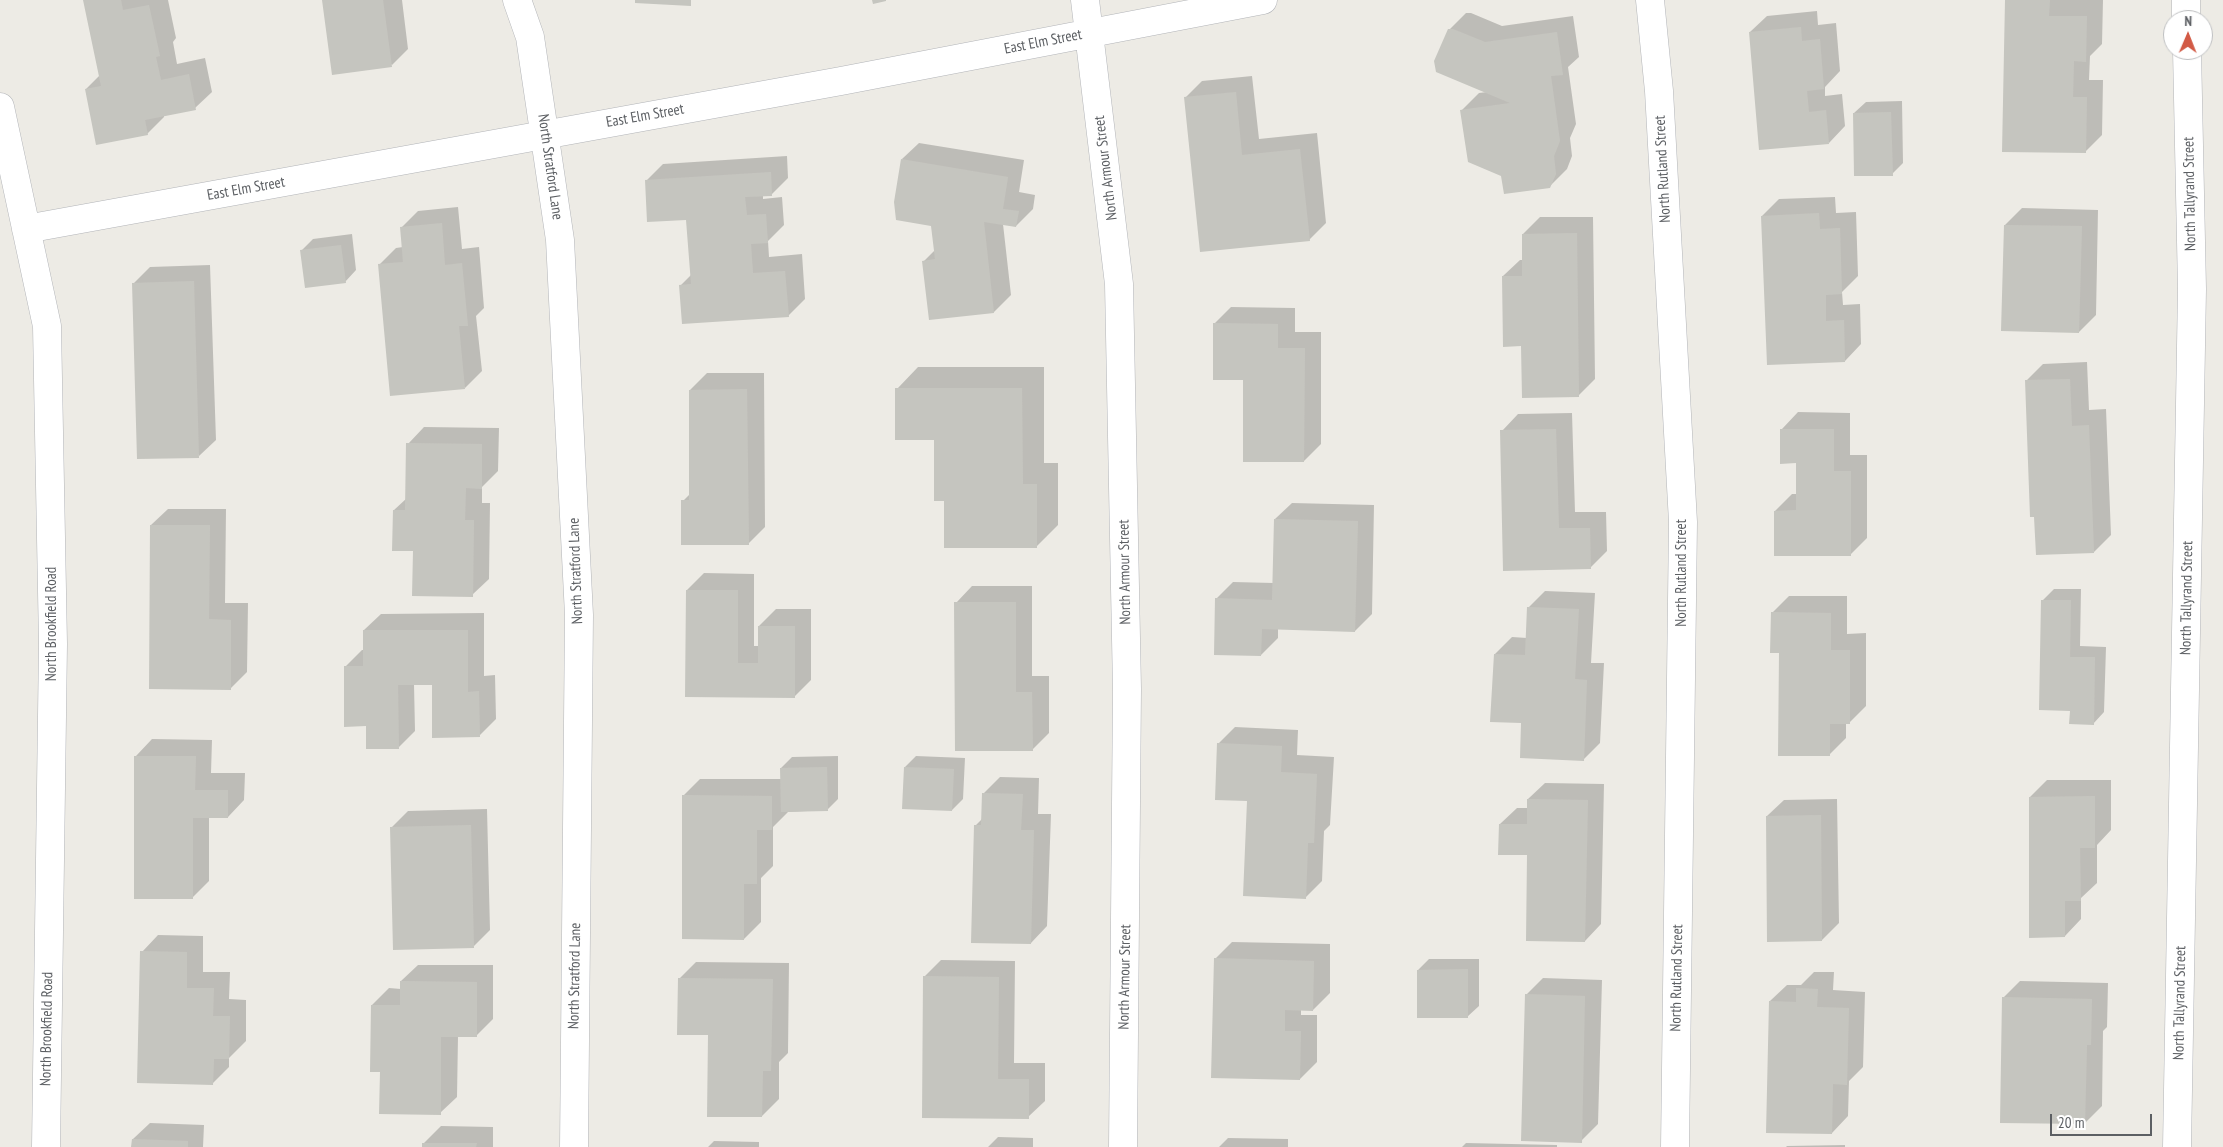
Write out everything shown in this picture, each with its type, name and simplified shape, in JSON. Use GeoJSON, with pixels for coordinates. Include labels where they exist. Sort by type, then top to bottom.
{"type":"FeatureCollection","features":[{"type":"Feature","properties":{"kind":"street","name":"North Stratford Lane"},"geometry":{"type":"LineString","coordinates":[[517,0],[530,37],[560,240],[579,615],[574,1147]]}},
{"type":"Feature","properties":{"kind":"street","name":"North Armour Street"},"geometry":{"type":"LineString","coordinates":[[1085,0],[1119,284],[1128,689],[1123,1147]]}},
{"type":"Feature","properties":{"kind":"street","name":"East Elm Street"},"geometry":{"type":"LineString","coordinates":[[26,229],[1262,0]]}},
{"type":"Feature","properties":{"kind":"street","name":"North Rutland Street"},"geometry":{"type":"LineString","coordinates":[[1650,0],[1660,101],[1683,522],[1675,1147]]}},
{"type":"Feature","properties":{"kind":"street","name":"North Tallyrand Street"},"geometry":{"type":"LineString","coordinates":[[2177,1147],[2192,289],[2187,60]]}},
{"type":"Feature","properties":{"kind":"street","name":"North Brookfield Road"},"geometry":{"type":"LineString","coordinates":[[0,107],[47,326],[53,644],[46,1147]]}},
{"type":"Feature","properties":{"kind":"building"},"geometry":{"type":"Polygon","coordinates":[[[83,0],[121,0],[123,10],[149,5],[160,56],[156,57],[161,80],[189,74],[196,110],[145,120],[148,135],[96,145],[85,89],[101,86],[83,0]]]}},
{"type":"Feature","properties":{"kind":"building"},"geometry":{"type":"Polygon","coordinates":[[[322,0],[383,0],[392,67],[332,75],[322,0]]]}},
{"type":"Feature","properties":{"kind":"building"},"geometry":{"type":"Polygon","coordinates":[[[635,0],[691,0],[691,6],[635,3],[635,0]]]}},
{"type":"Feature","properties":{"kind":"building"},"geometry":{"type":"Polygon","coordinates":[[[872,0],[886,0],[886,1],[873,4],[872,0]]]}},
{"type":"Feature","properties":{"kind":"building"},"geometry":{"type":"Polygon","coordinates":[[[2005,0],[2050,0],[2049,16],[2087,16],[2086,62],[2074,61],[2073,97],[2087,97],[2086,153],[2002,152],[2005,0]]]}},
{"type":"Feature","properties":{"kind":"building"},"geometry":{"type":"Polygon","coordinates":[[[1801,27],[1802,41],[1820,39],[1824,89],[1807,91],[1809,112],[1826,110],[1829,144],[1759,150],[1749,32],[1801,27]]]}},
{"type":"Feature","properties":{"kind":"building"},"geometry":{"type":"Polygon","coordinates":[[[1448,29],[1453,29],[1485,42],[1557,32],[1563,75],[1551,76],[1560,141],[1554,156],[1556,174],[1550,188],[1504,194],[1501,176],[1468,162],[1460,110],[1510,103],[1436,72],[1434,61],[1448,29]]]}},
{"type":"Feature","properties":{"kind":"building"},"geometry":{"type":"Polygon","coordinates":[[[1236,92],[1242,155],[1300,149],[1310,241],[1200,252],[1184,97],[1236,92]]]}},
{"type":"Feature","properties":{"kind":"building"},"geometry":{"type":"Polygon","coordinates":[[[1891,112],[1893,176],[1854,176],[1853,113],[1891,112]]]}},
{"type":"Feature","properties":{"kind":"building"},"geometry":{"type":"Polygon","coordinates":[[[901,159],[1008,177],[1003,209],[1019,211],[1016,227],[984,222],[994,313],[929,320],[922,261],[935,259],[931,226],[896,220],[894,202],[901,159]]]}},
{"type":"Feature","properties":{"kind":"building"},"geometry":{"type":"Polygon","coordinates":[[[771,172],[772,196],[745,197],[747,215],[766,214],[768,243],[751,244],[753,273],[785,271],[789,317],[682,324],[679,285],[691,284],[686,220],[647,222],[645,180],[771,172]]]}},
{"type":"Feature","properties":{"kind":"building"},"geometry":{"type":"Polygon","coordinates":[[[1819,213],[1820,229],[1840,228],[1842,294],[1826,295],[1826,321],[1844,320],[1845,362],[1767,365],[1761,216],[1819,213]]]}},
{"type":"Feature","properties":{"kind":"building"},"geometry":{"type":"Polygon","coordinates":[[[442,223],[445,265],[462,263],[468,326],[459,326],[465,389],[390,396],[378,264],[403,262],[400,227],[442,223]]]}},
{"type":"Feature","properties":{"kind":"building"},"geometry":{"type":"Polygon","coordinates":[[[2004,225],[2082,226],[2079,333],[2001,331],[2004,225]]]}},
{"type":"Feature","properties":{"kind":"building"},"geometry":{"type":"Polygon","coordinates":[[[1577,233],[1579,397],[1522,398],[1521,346],[1503,347],[1502,276],[1522,276],[1522,234],[1577,233]]]}},
{"type":"Feature","properties":{"kind":"building"},"geometry":{"type":"Polygon","coordinates":[[[341,245],[346,283],[305,288],[300,250],[341,245]]]}},
{"type":"Feature","properties":{"kind":"building"},"geometry":{"type":"Polygon","coordinates":[[[194,281],[199,458],[137,459],[132,283],[194,281]]]}},
{"type":"Feature","properties":{"kind":"building"},"geometry":{"type":"Polygon","coordinates":[[[1213,323],[1278,324],[1278,348],[1305,348],[1304,462],[1243,462],[1243,380],[1213,380],[1213,323]]]}},
{"type":"Feature","properties":{"kind":"building"},"geometry":{"type":"Polygon","coordinates":[[[2070,379],[2072,426],[2089,425],[2094,553],[2036,555],[2034,517],[2030,517],[2025,380],[2070,379]]]}},
{"type":"Feature","properties":{"kind":"building"},"geometry":{"type":"Polygon","coordinates":[[[895,388],[1022,388],[1023,484],[1037,484],[1037,548],[944,548],[944,501],[934,501],[934,440],[895,440],[895,388]]]}},
{"type":"Feature","properties":{"kind":"building"},"geometry":{"type":"Polygon","coordinates":[[[747,389],[749,545],[681,545],[681,500],[689,500],[689,390],[747,389]]]}},
{"type":"Feature","properties":{"kind":"building"},"geometry":{"type":"Polygon","coordinates":[[[1556,429],[1559,528],[1590,528],[1591,569],[1503,571],[1500,430],[1556,429]]]}},
{"type":"Feature","properties":{"kind":"building"},"geometry":{"type":"Polygon","coordinates":[[[1780,429],[1834,429],[1834,471],[1851,471],[1851,556],[1774,556],[1774,511],[1796,510],[1796,463],[1780,464],[1780,429]]]}},
{"type":"Feature","properties":{"kind":"building"},"geometry":{"type":"Polygon","coordinates":[[[406,443],[482,444],[482,489],[466,488],[465,520],[474,520],[473,597],[412,596],[413,551],[392,551],[393,510],[405,510],[406,443]]]}},
{"type":"Feature","properties":{"kind":"building"},"geometry":{"type":"Polygon","coordinates":[[[1274,519],[1358,521],[1355,632],[1262,629],[1261,656],[1214,655],[1215,598],[1272,600],[1274,519]]]}},
{"type":"Feature","properties":{"kind":"building"},"geometry":{"type":"Polygon","coordinates":[[[150,525],[210,525],[209,619],[231,620],[231,690],[149,689],[150,525]]]}},
{"type":"Feature","properties":{"kind":"building"},"geometry":{"type":"Polygon","coordinates":[[[686,590],[738,590],[738,663],[758,663],[758,626],[795,626],[795,698],[685,697],[686,590]]]}},
{"type":"Feature","properties":{"kind":"building"},"geometry":{"type":"Polygon","coordinates":[[[2041,600],[2071,600],[2070,657],[2095,657],[2094,725],[2069,724],[2070,711],[2039,710],[2041,600]]]}},
{"type":"Feature","properties":{"kind":"building"},"geometry":{"type":"Polygon","coordinates":[[[954,602],[1016,602],[1016,692],[1032,692],[1033,751],[955,751],[954,602]]]}},
{"type":"Feature","properties":{"kind":"building"},"geometry":{"type":"Polygon","coordinates":[[[1527,607],[1579,609],[1575,679],[1587,680],[1584,761],[1520,758],[1521,723],[1490,722],[1494,654],[1525,655],[1527,607]]]}},
{"type":"Feature","properties":{"kind":"building"},"geometry":{"type":"Polygon","coordinates":[[[1771,612],[1831,613],[1831,650],[1850,650],[1850,724],[1830,724],[1830,756],[1778,756],[1779,653],[1770,653],[1771,612]]]}},
{"type":"Feature","properties":{"kind":"building"},"geometry":{"type":"Polygon","coordinates":[[[363,630],[468,630],[468,692],[479,691],[480,737],[432,738],[432,685],[398,685],[399,749],[366,749],[366,726],[344,727],[344,666],[363,666],[363,630]]]}},
{"type":"Feature","properties":{"kind":"building"},"geometry":{"type":"Polygon","coordinates":[[[1217,743],[1282,746],[1281,772],[1317,774],[1314,843],[1308,843],[1306,899],[1243,896],[1247,801],[1215,800],[1217,743]]]}},
{"type":"Feature","properties":{"kind":"building"},"geometry":{"type":"Polygon","coordinates":[[[134,756],[196,756],[195,790],[228,790],[228,818],[193,818],[193,899],[134,899],[134,756]]]}},
{"type":"Feature","properties":{"kind":"building"},"geometry":{"type":"Polygon","coordinates":[[[827,767],[828,811],[781,812],[780,768],[827,767]]]}},
{"type":"Feature","properties":{"kind":"building"},"geometry":{"type":"Polygon","coordinates":[[[904,767],[954,769],[952,811],[902,809],[904,767]]]}},
{"type":"Feature","properties":{"kind":"building"},"geometry":{"type":"Polygon","coordinates":[[[982,793],[1023,794],[1021,830],[1034,830],[1031,944],[971,943],[974,825],[981,825],[982,793]]]}},
{"type":"Feature","properties":{"kind":"building"},"geometry":{"type":"Polygon","coordinates":[[[682,795],[772,796],[772,830],[757,830],[757,884],[744,884],[744,940],[682,939],[682,795]]]}},
{"type":"Feature","properties":{"kind":"building"},"geometry":{"type":"Polygon","coordinates":[[[2095,796],[2095,848],[2080,848],[2081,901],[2065,901],[2065,937],[2029,938],[2029,797],[2095,796]]]}},
{"type":"Feature","properties":{"kind":"building"},"geometry":{"type":"Polygon","coordinates":[[[1527,799],[1588,800],[1585,942],[1526,941],[1527,855],[1498,855],[1499,824],[1527,824],[1527,799]]]}},
{"type":"Feature","properties":{"kind":"building"},"geometry":{"type":"Polygon","coordinates":[[[1821,815],[1822,941],[1767,942],[1766,816],[1821,815]]]}},
{"type":"Feature","properties":{"kind":"building"},"geometry":{"type":"Polygon","coordinates":[[[471,825],[474,948],[393,950],[390,827],[471,825]]]}},
{"type":"Feature","properties":{"kind":"building"},"geometry":{"type":"Polygon","coordinates":[[[140,951],[187,952],[187,988],[214,988],[213,1016],[230,1016],[229,1059],[214,1059],[213,1085],[137,1083],[140,951]]]}},
{"type":"Feature","properties":{"kind":"building"},"geometry":{"type":"Polygon","coordinates":[[[1214,958],[1314,961],[1313,1011],[1285,1010],[1285,1031],[1301,1031],[1300,1080],[1211,1078],[1214,958]]]}},
{"type":"Feature","properties":{"kind":"building"},"geometry":{"type":"Polygon","coordinates":[[[1468,969],[1468,1018],[1417,1018],[1417,970],[1468,969]]]}},
{"type":"Feature","properties":{"kind":"building"},"geometry":{"type":"Polygon","coordinates":[[[923,976],[999,977],[998,1079],[1029,1079],[1029,1119],[922,1118],[923,976]]]}},
{"type":"Feature","properties":{"kind":"building"},"geometry":{"type":"Polygon","coordinates":[[[678,978],[773,979],[771,1071],[763,1071],[762,1117],[707,1117],[708,1035],[677,1035],[678,978]]]}},
{"type":"Feature","properties":{"kind":"building"},"geometry":{"type":"Polygon","coordinates":[[[400,981],[477,982],[477,1037],[441,1037],[441,1115],[379,1114],[380,1072],[370,1072],[371,1005],[400,1005],[400,981]]]}},
{"type":"Feature","properties":{"kind":"building"},"geometry":{"type":"Polygon","coordinates":[[[1796,988],[1818,989],[1817,1007],[1849,1008],[1847,1085],[1833,1084],[1832,1134],[1766,1133],[1769,1001],[1796,1002],[1796,988]]]}},
{"type":"Feature","properties":{"kind":"building"},"geometry":{"type":"Polygon","coordinates":[[[1525,994],[1585,996],[1582,1143],[1521,1141],[1525,994]]]}},
{"type":"Feature","properties":{"kind":"building"},"geometry":{"type":"Polygon","coordinates":[[[2002,997],[2092,999],[2091,1045],[2087,1045],[2085,1124],[2000,1123],[2002,997]]]}},
{"type":"Feature","properties":{"kind":"building"},"geometry":{"type":"Polygon","coordinates":[[[132,1139],[188,1141],[188,1147],[131,1147],[132,1139]]]}},
{"type":"Feature","properties":{"kind":"building"},"geometry":{"type":"Polygon","coordinates":[[[422,1143],[477,1143],[476,1147],[422,1147],[422,1143]]]}}]}
